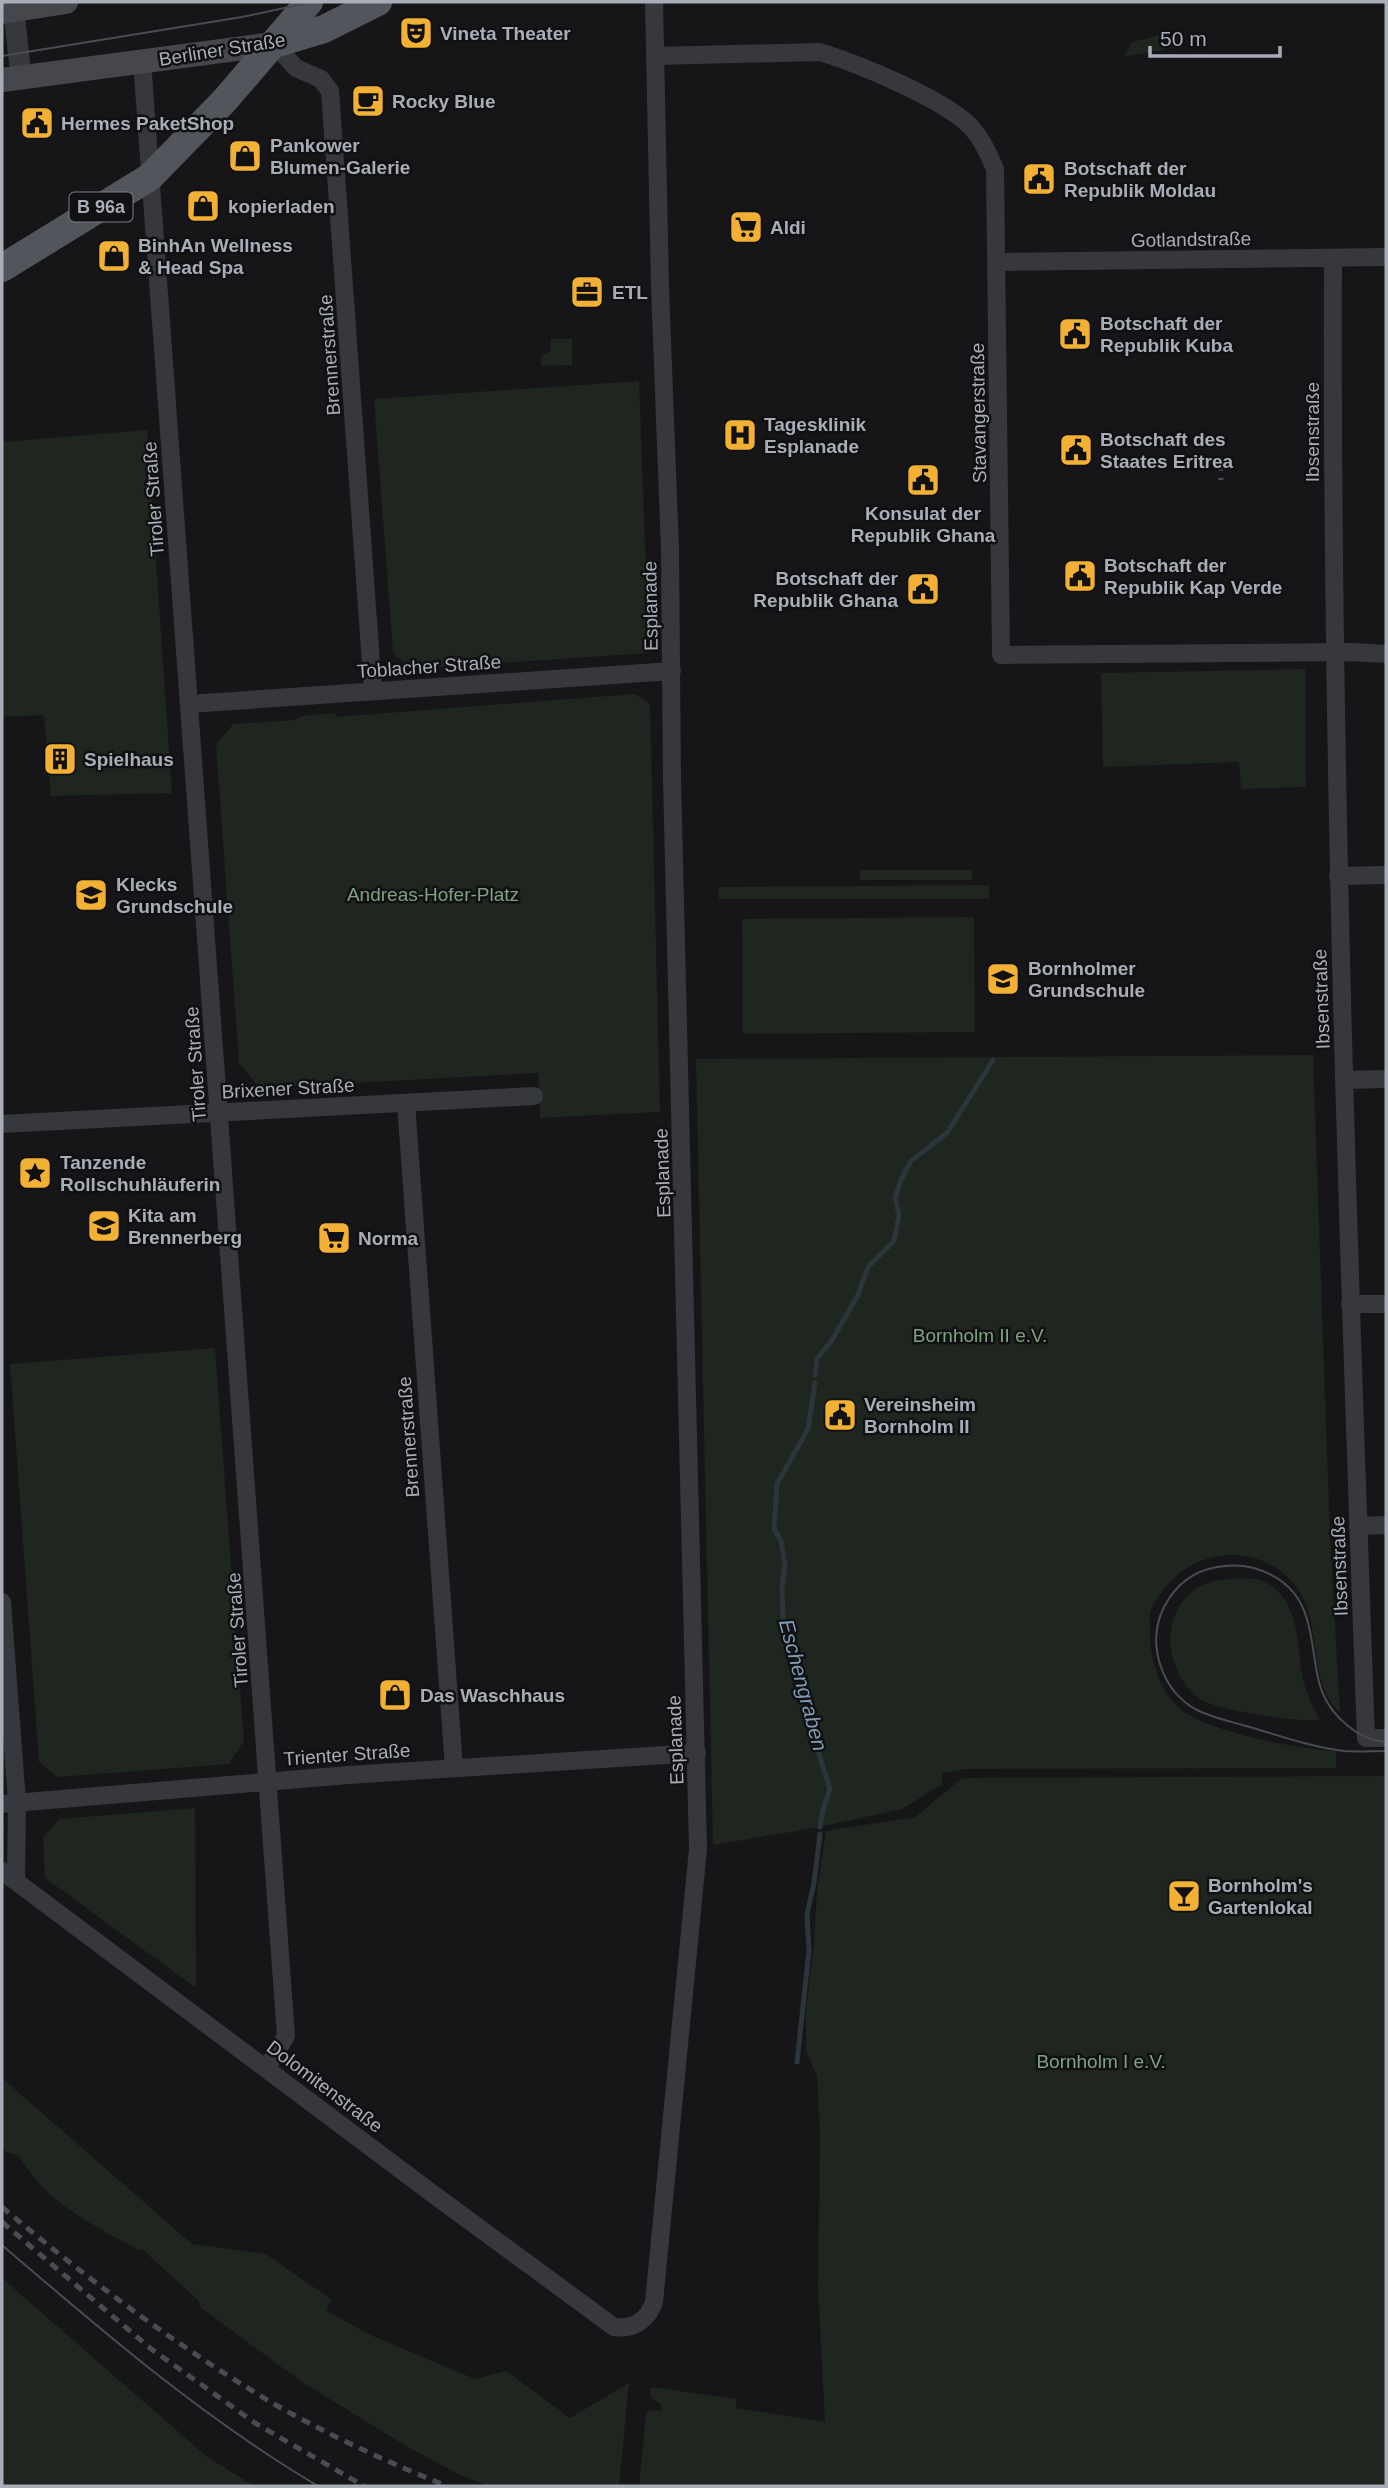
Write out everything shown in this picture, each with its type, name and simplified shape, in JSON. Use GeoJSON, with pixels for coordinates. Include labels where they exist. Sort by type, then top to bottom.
{"type":"FeatureCollection","features":[{"type":"Feature","properties":{"kind":"main road"},"geometry":{"type":"LineString","coordinates":[[10,8],[66,2]]}},
{"type":"Feature","properties":{"kind":"main road","name":"B 96a"},"geometry":{"type":"LineString","coordinates":[[2,268],[150,177],[216,109],[309,2]]}},
{"type":"Feature","properties":{"kind":"main road","name":"Berliner Straße"},"geometry":{"type":"LineString","coordinates":[[11,78],[274,44],[324,29],[378,2]]}},
{"type":"Feature","properties":{"kind":"street","name":"Esplanade"},"geometry":{"type":"LineString","coordinates":[[627,2329],[650,2312],[654,2302],[698,1849],[675,891],[670,550],[653,2]]}},
{"type":"Feature","properties":{"kind":"street"},"geometry":{"type":"LineString","coordinates":[[10,8],[11,78]]}},
{"type":"Feature","properties":{"kind":"street","name":"Brennerstraße"},"geometry":{"type":"LineString","coordinates":[[274,44],[296,68],[321,79],[330,91],[373,691]]}},
{"type":"Feature","properties":{"kind":"street","name":"Stavangerstraße"},"geometry":{"type":"LineString","coordinates":[[655,56],[820,52],[842,59],[937,102],[972,129],[986,148],[995,169],[1002,655],[1335,652],[1386,654]]}},
{"type":"Feature","properties":{"kind":"street","name":"Berliner Straße"},"geometry":{"type":"LineString","coordinates":[[142,61],[150,177]]}},
{"type":"Feature","properties":{"kind":"street","name":"Tiroler Straße"},"geometry":{"type":"LineString","coordinates":[[150,177],[286,2036],[267,2068]]}},
{"type":"Feature","properties":{"kind":"street","name":"Gotlandstraße"},"geometry":{"type":"LineString","coordinates":[[997,262],[1386,257]]}},
{"type":"Feature","properties":{"kind":"street","name":"Ibsenstraße"},"geometry":{"type":"LineString","coordinates":[[1333,259],[1338,876],[1350,1304],[1366,1738],[1386,1738]]}},
{"type":"Feature","properties":{"kind":"street","name":"Toblacher Straße"},"geometry":{"type":"LineString","coordinates":[[189,704],[672,671]]}},
{"type":"Feature","properties":{"kind":"street"},"geometry":{"type":"LineString","coordinates":[[1338,876],[1386,875]]}},
{"type":"Feature","properties":{"kind":"street"},"geometry":{"type":"LineString","coordinates":[[1344,1080],[1386,1079]]}},
{"type":"Feature","properties":{"kind":"street","name":"Brixener Straße"},"geometry":{"type":"LineString","coordinates":[[2,1124],[534,1096]]}},
{"type":"Feature","properties":{"kind":"street","name":"Brennerstraße"},"geometry":{"type":"LineString","coordinates":[[406,1103],[454,1768]]}},
{"type":"Feature","properties":{"kind":"street"},"geometry":{"type":"LineString","coordinates":[[1350,1304],[1386,1304]]}},
{"type":"Feature","properties":{"kind":"street"},"geometry":{"type":"LineString","coordinates":[[1359,1526],[1386,1525]]}},
{"type":"Feature","properties":{"kind":"street"},"geometry":{"type":"LineString","coordinates":[[2,1602],[9,1876]]}},
{"type":"Feature","properties":{"kind":"street","name":"Trienter Straße"},"geometry":{"type":"LineString","coordinates":[[9,1803],[269,1781],[696,1753]]}},
{"type":"Feature","properties":{"kind":"street","name":"Dolomitenstraße"},"geometry":{"type":"LineString","coordinates":[[9,1876],[614,2327],[627,2329]]}},
{"type":"Feature","properties":{"kind":"green space"},"geometry":{"type":"Polygon","coordinates":[[[1179,33],[1180,44],[1174,48],[1123,57],[1132,42],[1179,33]]]}},
{"type":"Feature","properties":{"kind":"green space"},"geometry":{"type":"Polygon","coordinates":[[[551,339],[572,339],[572,365],[542,366],[540,361],[543,355],[550,352],[551,339]]]}},
{"type":"Feature","properties":{"kind":"green space"},"geometry":{"type":"Polygon","coordinates":[[[639,381],[649,653],[411,669],[393,653],[374,399],[639,381]]]}},
{"type":"Feature","properties":{"kind":"green space"},"geometry":{"type":"Polygon","coordinates":[[[147,430],[172,793],[51,796],[44,715],[2,717],[2,442],[147,430]]]}},
{"type":"Feature","properties":{"kind":"green space"},"geometry":{"type":"Polygon","coordinates":[[[1305,669],[1306,787],[1241,789],[1239,762],[1103,767],[1101,673],[1305,669]]]}},
{"type":"Feature","properties":{"kind":"green space","name":"Andreas-Hofer-Platz"},"geometry":{"type":"Polygon","coordinates":[[[635,694],[650,704],[660,1112],[540,1118],[538,1073],[260,1088],[239,1063],[216,745],[233,724],[296,720],[301,716],[335,713],[336,717],[635,694]]]}},
{"type":"Feature","properties":{"kind":"green space"},"geometry":{"type":"Polygon","coordinates":[[[860,870],[972,870],[972,880],[860,880],[860,870]]]}},
{"type":"Feature","properties":{"kind":"green space"},"geometry":{"type":"Polygon","coordinates":[[[989,885],[989,899],[719,899],[719,887],[989,885]]]}},
{"type":"Feature","properties":{"kind":"green space"},"geometry":{"type":"Polygon","coordinates":[[[974,917],[975,1032],[743,1034],[742,919],[974,917]]]}},
{"type":"Feature","properties":{"kind":"green space","name":"Bornholm II e.V."},"geometry":{"type":"Polygon","coordinates":[[[1313,1055],[1330,1537],[1340,1712],[1328,1697],[1321,1680],[1305,1603],[1295,1586],[1279,1570],[1264,1562],[1232,1555],[1200,1561],[1186,1569],[1173,1579],[1153,1605],[1150,1612],[1150,1637],[1153,1660],[1160,1681],[1179,1708],[1209,1724],[1254,1738],[1336,1751],[1336,1768],[965,1769],[942,1773],[942,1784],[902,1809],[815,1828],[713,1845],[696,1059],[1313,1055]]]}},
{"type":"Feature","properties":{"kind":"green space"},"geometry":{"type":"Polygon","coordinates":[[[215,1348],[244,1741],[229,1764],[57,1777],[39,1762],[10,1364],[215,1348]]]}},
{"type":"Feature","properties":{"kind":"green space"},"geometry":{"type":"Polygon","coordinates":[[[1257,1579],[1272,1586],[1289,1607],[1297,1634],[1303,1680],[1320,1720],[1258,1715],[1223,1708],[1200,1699],[1179,1673],[1170,1641],[1178,1610],[1187,1596],[1201,1586],[1214,1581],[1257,1579]]]}},
{"type":"Feature","properties":{"kind":"green space","name":"Bornholm I e.V."},"geometry":{"type":"Polygon","coordinates":[[[1386,1776],[1386,2486],[639,2486],[646,2413],[652,2410],[661,2411],[661,2404],[651,2398],[650,2387],[736,2399],[736,2408],[825,2422],[818,2289],[820,2132],[817,2076],[806,2051],[806,2009],[817,1891],[826,1831],[915,1817],[962,1778],[1386,1776]]]}},
{"type":"Feature","properties":{"kind":"green space"},"geometry":{"type":"Polygon","coordinates":[[[195,1808],[196,1988],[45,1878],[43,1837],[60,1819],[195,1808]]]}},
{"type":"Feature","properties":{"kind":"green space"},"geometry":{"type":"Polygon","coordinates":[[[2,2078],[192,2244],[266,2254],[332,2300],[326,2310],[368,2334],[475,2379],[506,2371],[570,2418],[629,2383],[619,2486],[488,2486],[460,2475],[406,2446],[299,2380],[200,2307],[199,2301],[143,2250],[138,2250],[71,2211],[43,2187],[19,2156],[6,2152],[2,2147],[2,2078]]]}},
{"type":"Feature","properties":{"kind":"green space"},"geometry":{"type":"Polygon","coordinates":[[[2,2278],[206,2456],[254,2486],[2,2486],[2,2278]]]}},
{"type":"Feature","properties":{"kind":"waterway","name":"Eschengraben"},"geometry":{"type":"LineString","coordinates":[[815,1375],[817,1359],[832,1340],[857,1297],[868,1267],[894,1241],[899,1215],[895,1198],[911,1161],[947,1133],[993,1060]]}},
{"type":"Feature","properties":{"kind":"waterway","name":"Eschengraben"},"geometry":{"type":"LineString","coordinates":[[815,1383],[808,1429],[777,1484],[774,1528],[781,1541],[785,1565],[782,1588],[783,1618],[802,1701],[830,1789],[820,1827]]}},
{"type":"Feature","properties":{"kind":"waterway","name":"Eschengraben"},"geometry":{"type":"LineString","coordinates":[[797,2062],[809,1951],[807,1914],[820,1834]]}},
{"type":"Feature","properties":{"kind":"tram line"},"geometry":{"type":"LineString","coordinates":[[2,56],[242,17],[312,2]]}},
{"type":"Feature","properties":{"kind":"tram line"},"geometry":{"type":"LineString","coordinates":[[1386,1742],[1357,1733],[1335,1714],[1317,1675],[1306,1616],[1292,1591],[1282,1582],[1258,1569],[1245,1566],[1217,1567],[1193,1576],[1179,1586],[1168,1599],[1156,1635],[1160,1664],[1173,1690],[1195,1709],[1220,1719],[1319,1747],[1344,1751],[1386,1751]]}},
{"type":"Feature","properties":{"kind":"tram line"},"geometry":{"type":"LineString","coordinates":[[2,2245],[194,2403],[318,2486]]}},
{"type":"Feature","properties":{"kind":"railway"},"geometry":{"type":"LineString","coordinates":[[1220,462],[1221,480]]}},
{"type":"Feature","properties":{"kind":"railway"},"geometry":{"type":"LineString","coordinates":[[2,2207],[131,2309],[199,2357],[269,2401],[379,2457],[447,2486]]}},
{"type":"Feature","properties":{"kind":"railway"},"geometry":{"type":"LineString","coordinates":[[2,2222],[150,2348],[255,2423],[364,2486]]}},
{"type":"Feature","properties":{"kind":"place","name":"Vineta Theater"},"geometry":{"type":"Point","coordinates":[416,33]}},
{"type":"Feature","properties":{"kind":"place","name":"Rocky Blue"},"geometry":{"type":"Point","coordinates":[368,101]}},
{"type":"Feature","properties":{"kind":"place","name":"Hermes PaketShop"},"geometry":{"type":"Point","coordinates":[37,123]}},
{"type":"Feature","properties":{"kind":"place","name":"Pankower Blumen-Galerie"},"geometry":{"type":"Point","coordinates":[245,156]}},
{"type":"Feature","properties":{"kind":"place","name":"Botschaft der Republik Moldau"},"geometry":{"type":"Point","coordinates":[1039,179]}},
{"type":"Feature","properties":{"kind":"place","name":"kopierladen"},"geometry":{"type":"Point","coordinates":[203,206]}},
{"type":"Feature","properties":{"kind":"place","name":"Aldi"},"geometry":{"type":"Point","coordinates":[746,227]}},
{"type":"Feature","properties":{"kind":"place","name":"BinhAn Wellness & Head Spa"},"geometry":{"type":"Point","coordinates":[114,256]}},
{"type":"Feature","properties":{"kind":"place","name":"ETL"},"geometry":{"type":"Point","coordinates":[587,292]}},
{"type":"Feature","properties":{"kind":"place","name":"Botschaft der Republik Kuba"},"geometry":{"type":"Point","coordinates":[1075,334]}},
{"type":"Feature","properties":{"kind":"place","name":"Tagesklinik Esplanade"},"geometry":{"type":"Point","coordinates":[740,435]}},
{"type":"Feature","properties":{"kind":"place","name":"Botschaft des Staates Eritrea"},"geometry":{"type":"Point","coordinates":[1076,450]}},
{"type":"Feature","properties":{"kind":"place","name":"Konsulat der Republik Ghana"},"geometry":{"type":"Point","coordinates":[923,480]}},
{"type":"Feature","properties":{"kind":"place","name":"Botschaft der Republik Kap Verde"},"geometry":{"type":"Point","coordinates":[1080,576]}},
{"type":"Feature","properties":{"kind":"place","name":"Botschaft der Republik Ghana"},"geometry":{"type":"Point","coordinates":[923,589]}},
{"type":"Feature","properties":{"kind":"place","name":"Spielhaus"},"geometry":{"type":"Point","coordinates":[60,759]}},
{"type":"Feature","properties":{"kind":"place","name":"Klecks Grundschule"},"geometry":{"type":"Point","coordinates":[91,895]}},
{"type":"Feature","properties":{"kind":"place","name":"Bornholmer Grundschule"},"geometry":{"type":"Point","coordinates":[1003,979]}},
{"type":"Feature","properties":{"kind":"place","name":"Tanzende Rollschuhläuferin"},"geometry":{"type":"Point","coordinates":[35,1173]}},
{"type":"Feature","properties":{"kind":"place","name":"Kita am Brennerberg"},"geometry":{"type":"Point","coordinates":[104,1226]}},
{"type":"Feature","properties":{"kind":"place","name":"Norma"},"geometry":{"type":"Point","coordinates":[334,1238]}},
{"type":"Feature","properties":{"kind":"place","name":"Vereinsheim Bornholm II"},"geometry":{"type":"Point","coordinates":[840,1415]}},
{"type":"Feature","properties":{"kind":"place","name":"Das Waschhaus"},"geometry":{"type":"Point","coordinates":[395,1695]}},
{"type":"Feature","properties":{"kind":"place","name":"Bornholm's Gartenlokal"},"geometry":{"type":"Point","coordinates":[1184,1896]}}]}
